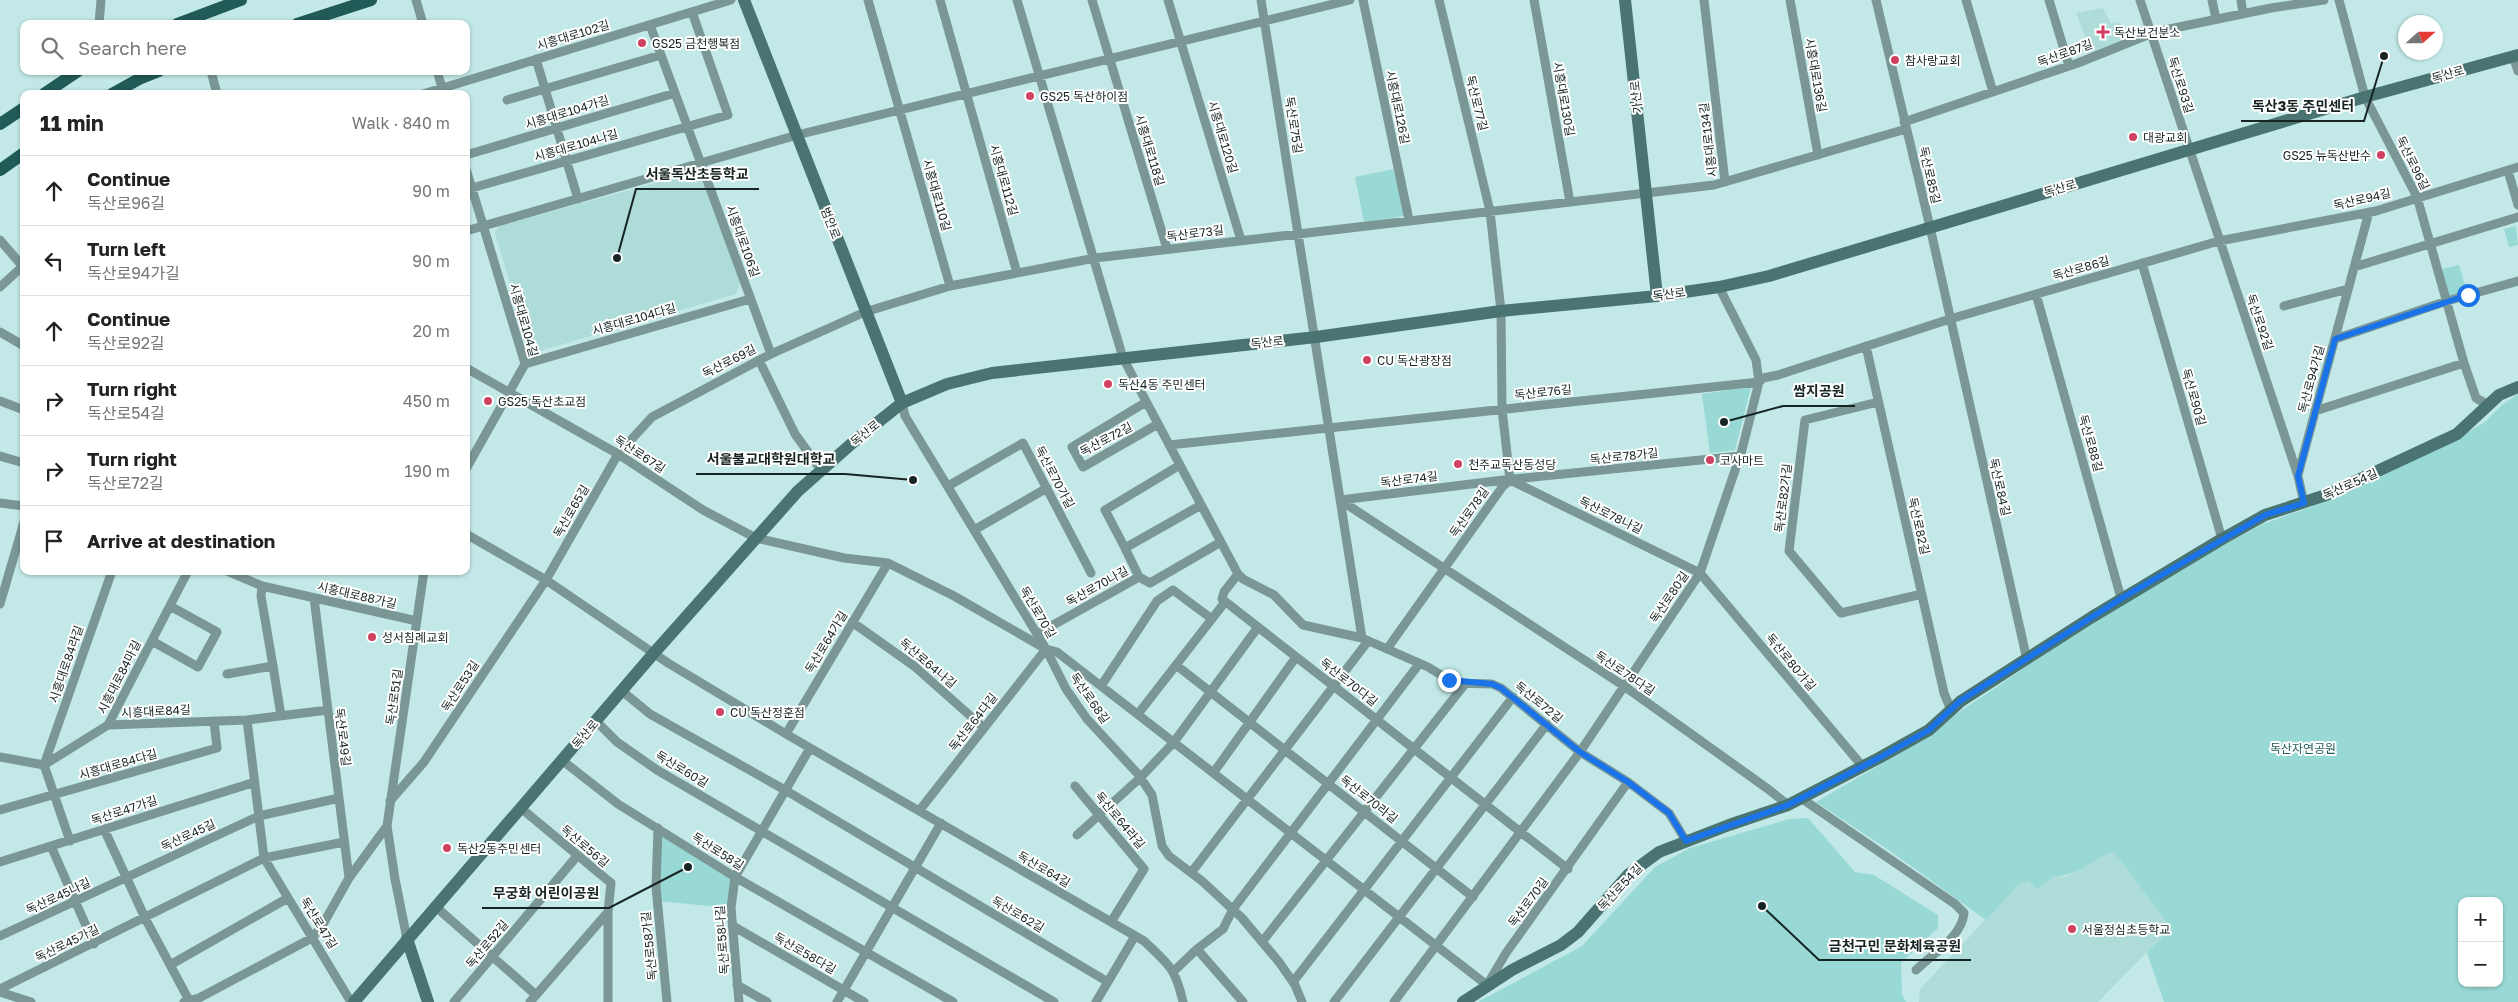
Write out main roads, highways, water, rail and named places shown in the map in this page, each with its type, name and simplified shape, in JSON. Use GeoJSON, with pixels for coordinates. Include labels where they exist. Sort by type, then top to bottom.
{"type":"FeatureCollection","features":[{"type":"Feature","properties":{"kind":"main road"},"geometry":{"type":"LineString","coordinates":[[185,20],[219,3],[241,0]]}},
{"type":"Feature","properties":{"kind":"main road"},"geometry":{"type":"LineString","coordinates":[[309,20],[371,0]]}},
{"type":"Feature","properties":{"kind":"main road","name":"범안로"},"geometry":{"type":"LineString","coordinates":[[744,0],[902,403]]}},
{"type":"Feature","properties":{"kind":"main road","name":"가산로"},"geometry":{"type":"LineString","coordinates":[[1625,0],[1657,296]]}},
{"type":"Feature","properties":{"kind":"main road","name":"독산로"},"geometry":{"type":"LineString","coordinates":[[352,1002],[522,809],[654,653],[798,491],[902,403],[947,384],[992,373],[1316,337],[1501,311],[1657,296],[1719,287],[1769,276],[2366,97],[2516,56]]}},
{"type":"Feature","properties":{"kind":"main road"},"geometry":{"type":"LineString","coordinates":[[50,90],[72,75]]}},
{"type":"Feature","properties":{"kind":"main road"},"geometry":{"type":"LineString","coordinates":[[119,90],[149,75]]}},
{"type":"Feature","properties":{"kind":"main road"},"geometry":{"type":"LineString","coordinates":[[0,124],[20,111]]}},
{"type":"Feature","properties":{"kind":"main road"},"geometry":{"type":"LineString","coordinates":[[0,170],[20,156]]}},
{"type":"Feature","properties":{"kind":"main road","name":"독산로54길"},"geometry":{"type":"LineString","coordinates":[[1463,1002],[1486,986],[1561,945],[1584,927],[1629,874],[1643,862],[1686,841],[1788,805],[1864,767],[1929,730],[1960,701],[2122,598],[2222,539],[2265,515],[2304,503],[2358,482],[2456,434],[2465,429],[2499,395],[2518,387]]}},
{"type":"Feature","properties":{"kind":"main road"},"geometry":{"type":"LineString","coordinates":[[407,939],[428,1002]]}},
{"type":"Feature","properties":{"kind":"place","name":"독산보건분소"},"geometry":{"type":"Point","coordinates":[2103,32]}},
{"type":"Feature","properties":{"kind":"place","name":"GS25 금천행복점"},"geometry":{"type":"Point","coordinates":[642,43]}},
{"type":"Feature","properties":{"kind":"place","name":"독산3동 주민센터"},"geometry":{"type":"Point","coordinates":[2384,56]}},
{"type":"Feature","properties":{"kind":"place","name":"참사랑교회"},"geometry":{"type":"Point","coordinates":[1895,60]}},
{"type":"Feature","properties":{"kind":"place","name":"GS25 독산하이점"},"geometry":{"type":"Point","coordinates":[1030,96]}},
{"type":"Feature","properties":{"kind":"place","name":"대광교회"},"geometry":{"type":"Point","coordinates":[2133,137]}},
{"type":"Feature","properties":{"kind":"place","name":"GS25 뉴독산반수"},"geometry":{"type":"Point","coordinates":[2381,155]}},
{"type":"Feature","properties":{"kind":"place","name":"서울독산초등학교"},"geometry":{"type":"Point","coordinates":[617,258]}},
{"type":"Feature","properties":{"kind":"place","name":"CU 독산광장점"},"geometry":{"type":"Point","coordinates":[1367,360]}},
{"type":"Feature","properties":{"kind":"place","name":"독산4동 주민센터"},"geometry":{"type":"Point","coordinates":[1108,384]}},
{"type":"Feature","properties":{"kind":"place","name":"GS25 독산초교점"},"geometry":{"type":"Point","coordinates":[488,401]}},
{"type":"Feature","properties":{"kind":"place","name":"쌈지공원"},"geometry":{"type":"Point","coordinates":[1724,422]}},
{"type":"Feature","properties":{"kind":"place","name":"코사마트"},"geometry":{"type":"Point","coordinates":[1710,460]}},
{"type":"Feature","properties":{"kind":"place","name":"천주교독산동성당"},"geometry":{"type":"Point","coordinates":[1458,464]}},
{"type":"Feature","properties":{"kind":"place","name":"서울불교대학원대학교"},"geometry":{"type":"Point","coordinates":[913,480]}},
{"type":"Feature","properties":{"kind":"place","name":"성서침례교회"},"geometry":{"type":"Point","coordinates":[372,637]}},
{"type":"Feature","properties":{"kind":"place","name":"CU 독산정훈점"},"geometry":{"type":"Point","coordinates":[720,712]}},
{"type":"Feature","properties":{"kind":"place","name":"독산2동주민센터"},"geometry":{"type":"Point","coordinates":[447,848]}},
{"type":"Feature","properties":{"kind":"place","name":"무궁화 어린이공원"},"geometry":{"type":"Point","coordinates":[688,867]}},
{"type":"Feature","properties":{"kind":"place","name":"금천구민 문화체육공원"},"geometry":{"type":"Point","coordinates":[1762,906]}},
{"type":"Feature","properties":{"kind":"place","name":"서울정심초등학교"},"geometry":{"type":"Point","coordinates":[2072,929]}},
{"type":"Feature","properties":{"kind":"park label","name":"독산자연공원"},"geometry":{"type":"Point","coordinates":[2303,748]}}]}
